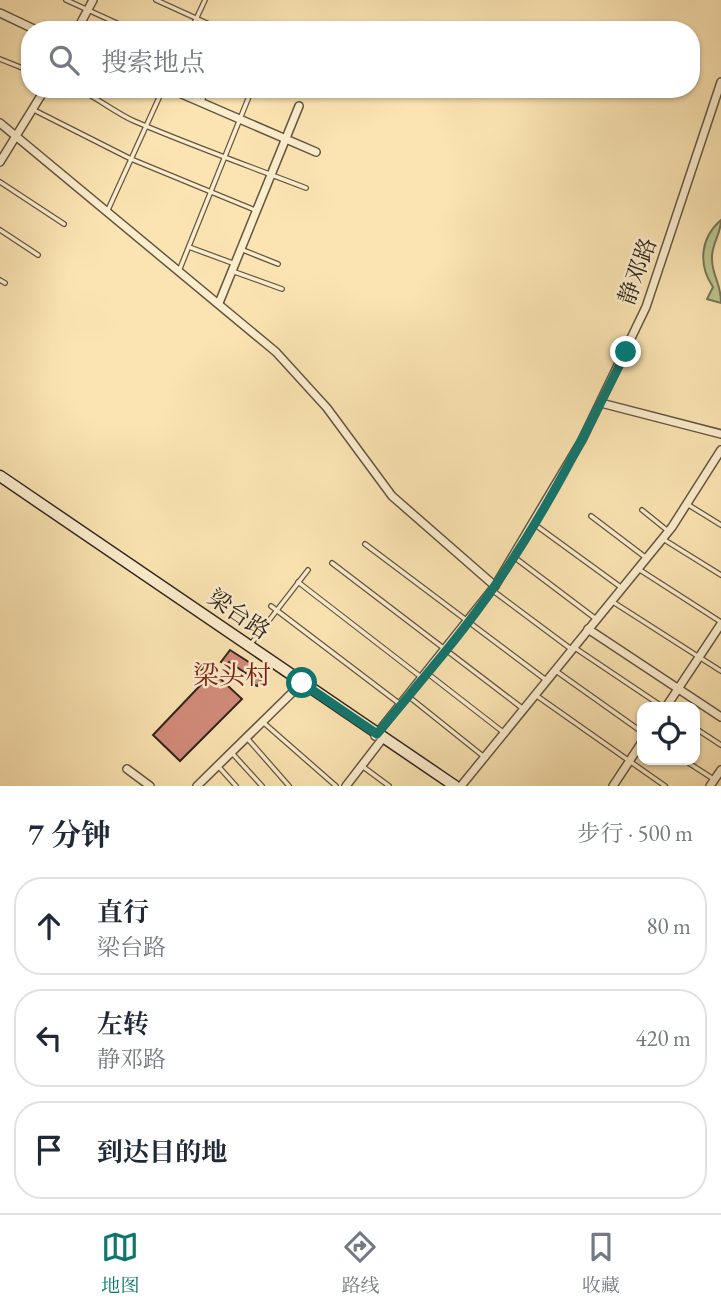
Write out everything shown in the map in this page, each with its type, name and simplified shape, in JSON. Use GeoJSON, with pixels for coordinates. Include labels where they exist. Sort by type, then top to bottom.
{"type":"FeatureCollection","features":[{"type":"Feature","properties":{"kind":"main road","name":"梁台路"},"geometry":{"type":"LineString","coordinates":[[0,476],[449,785]]}},
{"type":"Feature","properties":{"kind":"main road","name":"梁台路"},"geometry":{"type":"LineString","coordinates":[[0,482],[248,648]]}},
{"type":"Feature","properties":{"kind":"street"},"geometry":{"type":"LineString","coordinates":[[82,21],[93,0]]}},
{"type":"Feature","properties":{"kind":"street"},"geometry":{"type":"LineString","coordinates":[[0,13],[21,23]]}},
{"type":"Feature","properties":{"kind":"street","name":"静邓路"},"geometry":{"type":"LineString","coordinates":[[346,786],[401,705],[494,588],[534,524],[601,403],[646,307],[721,82]]}},
{"type":"Feature","properties":{"kind":"street"},"geometry":{"type":"LineString","coordinates":[[0,162],[40,98]]}},
{"type":"Feature","properties":{"kind":"street"},"geometry":{"type":"LineString","coordinates":[[190,98],[316,152]]}},
{"type":"Feature","properties":{"kind":"street"},"geometry":{"type":"LineString","coordinates":[[219,303],[299,106]]}},
{"type":"Feature","properties":{"kind":"street"},"geometry":{"type":"LineString","coordinates":[[0,123],[106,214],[219,303],[294,372],[327,408],[392,496],[494,588]]}},
{"type":"Feature","properties":{"kind":"street"},"geometry":{"type":"LineString","coordinates":[[601,403],[721,434]]}},
{"type":"Feature","properties":{"kind":"street"},"geometry":{"type":"LineString","coordinates":[[461,786],[663,539],[721,450]]}},
{"type":"Feature","properties":{"kind":"street"},"geometry":{"type":"LineString","coordinates":[[668,702],[721,623]]}},
{"type":"Feature","properties":{"kind":"street"},"geometry":{"type":"LineString","coordinates":[[588,629],[721,717]]}},
{"type":"Feature","properties":{"kind":"street"},"geometry":{"type":"LineString","coordinates":[[197,786],[301,685]]}},
{"type":"Feature","properties":{"kind":"street"},"geometry":{"type":"LineString","coordinates":[[613,786],[637,750]]}},
{"type":"Feature","properties":{"kind":"street"},"geometry":{"type":"LineString","coordinates":[[127,769],[149,786]]}},
{"type":"Feature","properties":{"kind":"street"},"geometry":{"type":"LineString","coordinates":[[713,783],[721,770]]}},
{"type":"Feature","properties":{"kind":"lane"},"geometry":{"type":"LineString","coordinates":[[66,0],[112,21]]}},
{"type":"Feature","properties":{"kind":"lane"},"geometry":{"type":"LineString","coordinates":[[156,0],[202,21]]}},
{"type":"Feature","properties":{"kind":"lane"},"geometry":{"type":"LineString","coordinates":[[195,21],[205,0]]}},
{"type":"Feature","properties":{"kind":"lane"},"geometry":{"type":"LineString","coordinates":[[0,59],[21,67]]}},
{"type":"Feature","properties":{"kind":"lane"},"geometry":{"type":"LineString","coordinates":[[95,98],[109,110],[146,126],[306,188]]}},
{"type":"Feature","properties":{"kind":"lane"},"geometry":{"type":"LineString","coordinates":[[106,214],[159,98]]}},
{"type":"Feature","properties":{"kind":"lane"},"geometry":{"type":"LineString","coordinates":[[201,103],[203,98]]}},
{"type":"Feature","properties":{"kind":"lane"},"geometry":{"type":"LineString","coordinates":[[179,271],[248,98]]}},
{"type":"Feature","properties":{"kind":"lane"},"geometry":{"type":"LineString","coordinates":[[34,110],[131,159],[256,211]]}},
{"type":"Feature","properties":{"kind":"lane"},"geometry":{"type":"LineString","coordinates":[[0,182],[64,224]]}},
{"type":"Feature","properties":{"kind":"lane"},"geometry":{"type":"LineString","coordinates":[[0,230],[38,255]]}},
{"type":"Feature","properties":{"kind":"lane"},"geometry":{"type":"LineString","coordinates":[[189,247],[282,289]]}},
{"type":"Feature","properties":{"kind":"lane"},"geometry":{"type":"LineString","coordinates":[[241,249],[278,264]]}},
{"type":"Feature","properties":{"kind":"lane"},"geometry":{"type":"LineString","coordinates":[[0,280],[5,283]]}},
{"type":"Feature","properties":{"kind":"lane"},"geometry":{"type":"LineString","coordinates":[[687,504],[721,525]]}},
{"type":"Feature","properties":{"kind":"lane"},"geometry":{"type":"LineString","coordinates":[[642,510],[669,531]]}},
{"type":"Feature","properties":{"kind":"lane"},"geometry":{"type":"LineString","coordinates":[[591,516],[647,558]]}},
{"type":"Feature","properties":{"kind":"lane"},"geometry":{"type":"LineString","coordinates":[[534,524],[622,588]]}},
{"type":"Feature","properties":{"kind":"lane"},"geometry":{"type":"LineString","coordinates":[[663,539],[721,575]]}},
{"type":"Feature","properties":{"kind":"lane"},"geometry":{"type":"LineString","coordinates":[[365,544],[546,680]]}},
{"type":"Feature","properties":{"kind":"lane"},"geometry":{"type":"LineString","coordinates":[[514,557],[597,619]]}},
{"type":"Feature","properties":{"kind":"lane"},"geometry":{"type":"LineString","coordinates":[[332,563],[523,709]]}},
{"type":"Feature","properties":{"kind":"lane"},"geometry":{"type":"LineString","coordinates":[[638,568],[721,623]]}},
{"type":"Feature","properties":{"kind":"lane"},"geometry":{"type":"LineString","coordinates":[[248,648],[309,570]]}},
{"type":"Feature","properties":{"kind":"lane"},"geometry":{"type":"LineString","coordinates":[[298,582],[504,733]]}},
{"type":"Feature","properties":{"kind":"lane"},"geometry":{"type":"LineString","coordinates":[[494,588],[572,648],[656,702]]}},
{"type":"Feature","properties":{"kind":"lane"},"geometry":{"type":"LineString","coordinates":[[612,600],[721,671]]}},
{"type":"Feature","properties":{"kind":"lane"},"geometry":{"type":"LineString","coordinates":[[271,606],[401,705]]}},
{"type":"Feature","properties":{"kind":"lane"},"geometry":{"type":"LineString","coordinates":[[555,670],[637,728]]}},
{"type":"Feature","properties":{"kind":"lane"},"geometry":{"type":"LineString","coordinates":[[535,695],[665,786]]}},
{"type":"Feature","properties":{"kind":"lane"},"geometry":{"type":"LineString","coordinates":[[408,696],[485,757]]}},
{"type":"Feature","properties":{"kind":"lane"},"geometry":{"type":"LineString","coordinates":[[263,721],[336,786]]}},
{"type":"Feature","properties":{"kind":"lane"},"geometry":{"type":"LineString","coordinates":[[700,731],[721,745]]}},
{"type":"Feature","properties":{"kind":"lane"},"geometry":{"type":"LineString","coordinates":[[247,738],[289,786]]}},
{"type":"Feature","properties":{"kind":"lane"},"geometry":{"type":"LineString","coordinates":[[232,753],[262,786]]}},
{"type":"Feature","properties":{"kind":"lane"},"geometry":{"type":"LineString","coordinates":[[690,765],[713,783]]}},
{"type":"Feature","properties":{"kind":"lane"},"geometry":{"type":"LineString","coordinates":[[218,766],[236,786]]}},
{"type":"Feature","properties":{"kind":"lane"},"geometry":{"type":"LineString","coordinates":[[362,766],[389,786]]}},
{"type":"Feature","properties":{"kind":"green space"},"geometry":{"type":"Polygon","coordinates":[[[721,220],[712,259],[721,303],[707,299],[713,287],[703,261],[705,243],[721,220]]]}},
{"type":"Feature","properties":{"kind":"building"},"geometry":{"type":"Polygon","coordinates":[[[230,650],[266,673],[257,686],[250,682],[253,678],[229,662],[226,665],[221,662],[230,650]]]}},
{"type":"Feature","properties":{"kind":"building"},"geometry":{"type":"Polygon","coordinates":[[[213,672],[242,699],[180,761],[153,735],[213,672]]]}},
{"type":"Feature","properties":{"kind":"district","name":"梁头村"},"geometry":{"type":"Point","coordinates":[232,675]}},
{"type":"Feature","properties":{"kind":"route"},"geometry":{"type":"LineString","coordinates":[[302,683],[377,734],[495,586],[514,557],[582,440],[626,352]]}}]}
